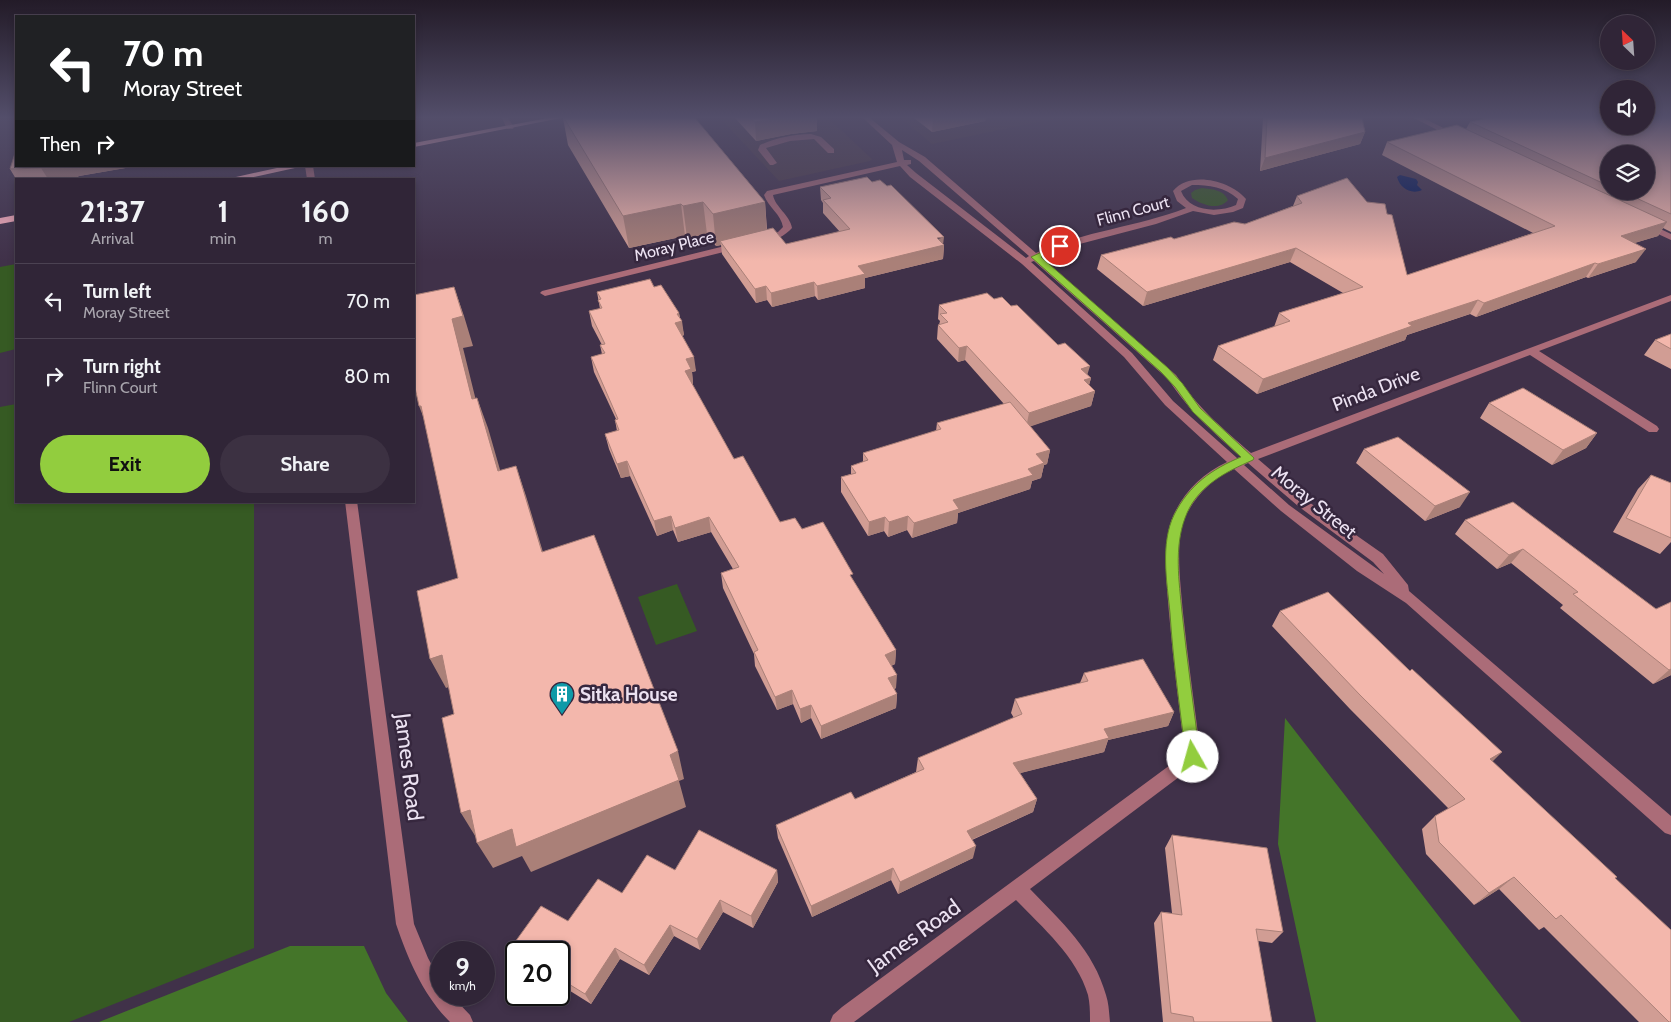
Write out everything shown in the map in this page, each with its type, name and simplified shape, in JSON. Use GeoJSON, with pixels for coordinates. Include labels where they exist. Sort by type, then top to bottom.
{"type":"FeatureCollection","features":[{"type":"Feature","properties":{"kind":"main road"},"geometry":{"type":"LineString","coordinates":[[235,178],[273,169],[291,167]]}},
{"type":"Feature","properties":{"kind":"main road"},"geometry":{"type":"LineString","coordinates":[[0,221],[15,218]]}},
{"type":"Feature","properties":{"kind":"street","name":"Moray Place"},"geometry":{"type":"LineString","coordinates":[[545,293],[777,236],[786,231],[788,224],[769,199],[768,195],[770,193],[889,166]]}},
{"type":"Feature","properties":{"kind":"street","name":"Moray Street"},"geometry":{"type":"LineString","coordinates":[[904,166],[922,183],[1024,262],[1128,355],[1169,403],[1296,516],[1362,567],[1411,598],[1671,827]]}},
{"type":"Feature","properties":{"kind":"street","name":"Moray Street"},"geometry":{"type":"LineString","coordinates":[[930,166],[1164,370],[1179,385],[1196,410],[1249,458],[1313,512],[1378,558],[1411,598]]}},
{"type":"Feature","properties":{"kind":"street","name":"Flinn Court"},"geometry":{"type":"LineString","coordinates":[[1024,262],[1054,248],[1168,217],[1193,208],[1207,212],[1228,212],[1240,206],[1242,199],[1226,187],[1202,182],[1182,186],[1177,191],[1178,197],[1193,208]]}},
{"type":"Feature","properties":{"kind":"street"},"geometry":{"type":"LineString","coordinates":[[1636,220],[1671,237]]}},
{"type":"Feature","properties":{"kind":"street","name":"Pinda Drive"},"geometry":{"type":"LineString","coordinates":[[1193,757],[1179,645],[1172,566],[1179,516],[1198,487],[1223,468],[1671,298]]}},
{"type":"Feature","properties":{"kind":"street"},"geometry":{"type":"LineString","coordinates":[[1531,351],[1653,429]]}},
{"type":"Feature","properties":{"kind":"street","name":"James Road"},"geometry":{"type":"LineString","coordinates":[[351,503],[405,924],[417,958],[433,989],[463,1022]]}},
{"type":"Feature","properties":{"kind":"street","name":"James Road"},"geometry":{"type":"LineString","coordinates":[[840,1022],[856,1008],[1193,757]]}},
{"type":"Feature","properties":{"kind":"street"},"geometry":{"type":"LineString","coordinates":[[1018,889],[1060,934],[1084,966],[1097,995],[1100,1022]]}},
{"type":"Feature","properties":{"kind":"shaded area"},"geometry":{"type":"Polygon","coordinates":[[[765,166],[849,166],[779,181],[765,166]]]}},
{"type":"Feature","properties":{"kind":"shaded area"},"geometry":{"type":"Polygon","coordinates":[[[1400,175],[1416,179],[1417,185],[1422,190],[1414,192],[1406,190],[1398,181],[1397,177],[1400,175]]]}},
{"type":"Feature","properties":{"kind":"green space"},"geometry":{"type":"Polygon","coordinates":[[[1202,188],[1221,192],[1228,200],[1220,205],[1205,205],[1192,198],[1191,193],[1202,188]]]}},
{"type":"Feature","properties":{"kind":"green space"},"geometry":{"type":"Polygon","coordinates":[[[15,264],[15,349],[0,353],[0,267],[15,264]]]}},
{"type":"Feature","properties":{"kind":"green space"},"geometry":{"type":"Polygon","coordinates":[[[15,404],[15,503],[254,503],[254,948],[69,1022],[0,1022],[0,407],[15,404]]]}},
{"type":"Feature","properties":{"kind":"green space"},"geometry":{"type":"Polygon","coordinates":[[[677,584],[697,631],[656,645],[638,597],[677,584]]]}},
{"type":"Feature","properties":{"kind":"green space"},"geometry":{"type":"Polygon","coordinates":[[[1285,718],[1521,1022],[1316,1022],[1278,844],[1285,718]]]}},
{"type":"Feature","properties":{"kind":"green space"},"geometry":{"type":"Polygon","coordinates":[[[290,946],[364,946],[386,993],[408,1022],[99,1022],[290,946]]]}},
{"type":"Feature","properties":{"kind":"building"},"geometry":{"type":"Polygon","coordinates":[[[11,166],[44,167],[41,168],[10,169],[11,166]]]}},
{"type":"Feature","properties":{"kind":"building"},"geometry":{"type":"Polygon","coordinates":[[[593,166],[735,166],[765,202],[713,214],[703,202],[683,206],[681,204],[623,216],[593,166]]]}},
{"type":"Feature","properties":{"kind":"building"},"geometry":{"type":"Polygon","coordinates":[[[1434,166],[1545,166],[1600,191],[1600,200],[1619,200],[1667,222],[1621,236],[1646,249],[1598,264],[1595,263],[1484,303],[1478,300],[1408,323],[1412,326],[1263,379],[1218,346],[1290,321],[1279,313],[1363,287],[1296,248],[1147,292],[1101,255],[1171,237],[1174,239],[1234,222],[1245,224],[1302,203],[1297,196],[1347,178],[1367,202],[1385,204],[1387,214],[1392,215],[1407,275],[1555,226],[1434,166]]]}},
{"type":"Feature","properties":{"kind":"building"},"geometry":{"type":"Polygon","coordinates":[[[1565,166],[1600,166],[1600,182],[1565,166]]]}},
{"type":"Feature","properties":{"kind":"building"},"geometry":{"type":"Polygon","coordinates":[[[1655,166],[1671,166],[1671,214],[1641,200],[1655,200],[1655,166]]]}},
{"type":"Feature","properties":{"kind":"building"},"geometry":{"type":"Polygon","coordinates":[[[867,177],[872,182],[880,180],[887,186],[891,185],[944,237],[937,238],[944,245],[858,266],[865,274],[817,286],[814,282],[771,293],[766,286],[755,289],[720,241],[773,228],[786,244],[850,229],[823,200],[831,198],[820,187],[867,177]]]}},
{"type":"Feature","properties":{"kind":"building"},"geometry":{"type":"Polygon","coordinates":[[[650,279],[654,287],[661,285],[679,313],[677,314],[682,321],[675,323],[694,357],[686,359],[691,369],[685,371],[734,459],[743,456],[780,522],[795,518],[802,529],[823,522],[853,574],[850,575],[896,650],[885,655],[897,675],[888,678],[897,694],[821,726],[811,705],[800,709],[792,690],[775,697],[754,652],[758,650],[721,573],[739,567],[709,517],[675,528],[671,516],[654,521],[627,461],[617,464],[605,434],[619,430],[615,420],[618,419],[591,357],[605,353],[600,345],[605,344],[589,311],[602,308],[598,300],[601,299],[597,292],[650,279]]]}},
{"type":"Feature","properties":{"kind":"building","name":"Sitka House"},"geometry":{"type":"Polygon","coordinates":[[[454,287],[463,316],[452,319],[472,399],[477,398],[498,471],[516,466],[542,552],[594,535],[678,751],[670,755],[679,780],[516,847],[512,829],[477,843],[470,810],[461,813],[442,718],[454,714],[442,655],[430,659],[417,591],[458,578],[421,406],[419,406],[415,388],[415,295],[454,287]]]}},
{"type":"Feature","properties":{"kind":"building"},"geometry":{"type":"Polygon","coordinates":[[[987,293],[994,299],[1002,297],[1011,306],[1017,305],[1058,345],[1065,343],[1090,366],[1081,369],[1091,378],[1084,380],[1095,391],[1029,413],[967,346],[959,348],[938,325],[948,322],[940,314],[947,313],[939,305],[987,293]]]}},
{"type":"Feature","properties":{"kind":"building"},"geometry":{"type":"Polygon","coordinates":[[[1671,334],[1671,349],[1655,340],[1671,334]]]}},
{"type":"Feature","properties":{"kind":"building"},"geometry":{"type":"Polygon","coordinates":[[[1523,388],[1597,433],[1563,450],[1489,403],[1523,388]]]}},
{"type":"Feature","properties":{"kind":"building"},"geometry":{"type":"Polygon","coordinates":[[[1010,402],[1050,450],[1036,454],[1044,463],[1028,469],[1033,475],[953,500],[959,509],[914,523],[908,516],[889,522],[885,517],[869,522],[841,477],[856,473],[851,466],[868,460],[863,453],[941,429],[937,423],[1010,402]]]}},
{"type":"Feature","properties":{"kind":"building"},"geometry":{"type":"Polygon","coordinates":[[[1398,437],[1470,492],[1435,506],[1364,449],[1398,437]]]}},
{"type":"Feature","properties":{"kind":"building"},"geometry":{"type":"Polygon","coordinates":[[[1651,475],[1671,483],[1671,538],[1626,518],[1651,475]]]}},
{"type":"Feature","properties":{"kind":"building"},"geometry":{"type":"Polygon","coordinates":[[[1513,502],[1656,609],[1671,602],[1671,669],[1669,670],[1573,594],[1578,592],[1523,549],[1509,555],[1465,520],[1513,502]]]}},
{"type":"Feature","properties":{"kind":"building"},"geometry":{"type":"Polygon","coordinates":[[[1328,592],[1410,671],[1412,669],[1502,752],[1490,759],[1671,930],[1671,1022],[1561,915],[1556,919],[1514,877],[1489,893],[1439,842],[1435,816],[1465,799],[1360,695],[1280,611],[1328,592]]]}},
{"type":"Feature","properties":{"kind":"building"},"geometry":{"type":"Polygon","coordinates":[[[1143,659],[1174,712],[1104,729],[1109,738],[1013,763],[1037,799],[967,831],[976,846],[900,882],[893,868],[811,906],[776,825],[851,792],[855,799],[924,769],[918,758],[1022,714],[1015,699],[1088,681],[1084,673],[1143,659]]]}},
{"type":"Feature","properties":{"kind":"building"},"geometry":{"type":"Polygon","coordinates":[[[699,830],[777,870],[751,916],[720,900],[697,939],[670,925],[644,965],[615,948],[585,994],[570,985],[570,941],[516,941],[541,906],[568,921],[598,879],[622,893],[647,855],[675,870],[699,830]]]}},
{"type":"Feature","properties":{"kind":"building"},"geometry":{"type":"Polygon","coordinates":[[[1172,835],[1267,848],[1283,932],[1256,929],[1272,1022],[1194,1022],[1193,1017],[1171,1013],[1161,912],[1182,915],[1172,835]]]}},
{"type":"Feature","properties":{"kind":"place","name":"Sitka House"},"geometry":{"type":"Point","coordinates":[562,715]}},
{"type":"Feature","properties":{"kind":"route"},"geometry":{"type":"LineString","coordinates":[[1060,246],[1035,257],[1172,377],[1196,410],[1249,458],[1223,468],[1198,487],[1179,516],[1174,542],[1172,566],[1179,645],[1193,757]]}}]}
